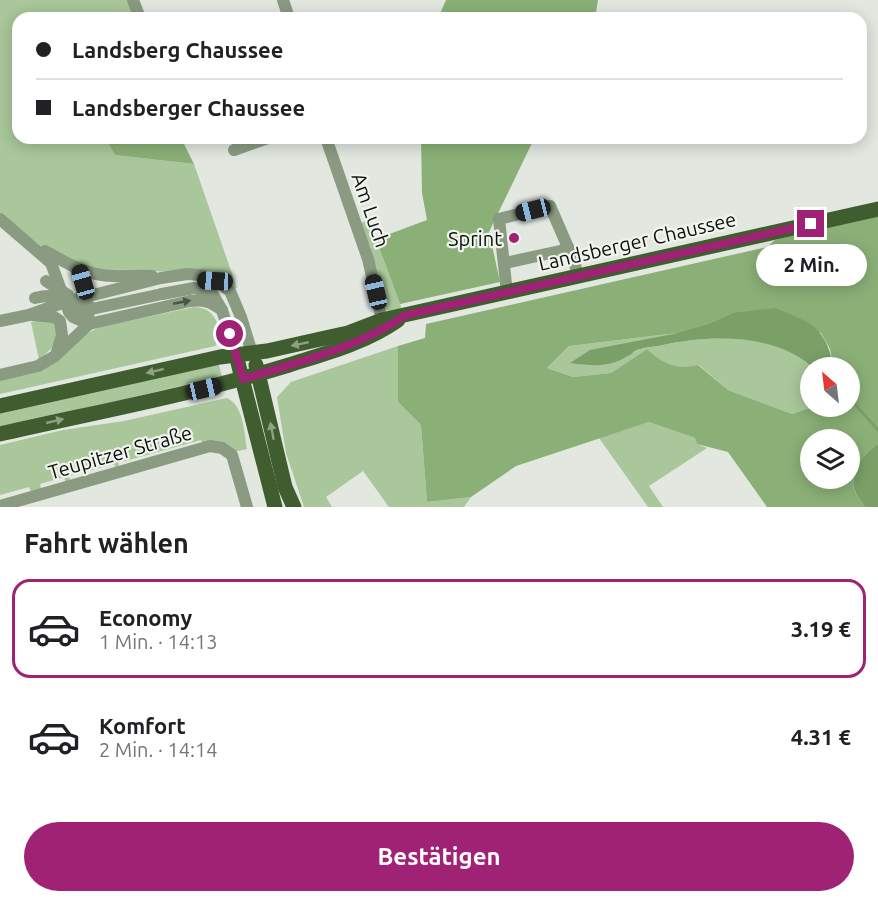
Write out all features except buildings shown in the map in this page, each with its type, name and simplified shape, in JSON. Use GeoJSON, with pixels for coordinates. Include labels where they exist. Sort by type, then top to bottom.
{"type":"FeatureCollection","features":[{"type":"Feature","properties":{"kind":"main road","name":"Landsberger Chaussee"},"geometry":{"type":"LineString","coordinates":[[0,406],[220,357],[255,362],[341,349],[406,315],[878,209]]}},
{"type":"Feature","properties":{"kind":"main road","name":"Landsberger Chaussee"},"geometry":{"type":"LineString","coordinates":[[0,434],[243,379],[255,362],[348,333],[383,325]]}},
{"type":"Feature","properties":{"kind":"main road"},"geometry":{"type":"LineString","coordinates":[[237,359],[275,507]]}},
{"type":"Feature","properties":{"kind":"main road"},"geometry":{"type":"LineString","coordinates":[[255,362],[279,465],[294,507]]}},
{"type":"Feature","properties":{"kind":"street"},"geometry":{"type":"LineString","coordinates":[[234,150],[251,144]]}},
{"type":"Feature","properties":{"kind":"street","name":"Am Luch"},"geometry":{"type":"LineString","coordinates":[[328,144],[368,259],[383,325]]}},
{"type":"Feature","properties":{"kind":"street"},"geometry":{"type":"LineString","coordinates":[[507,293],[499,219],[550,206],[578,276]]}},
{"type":"Feature","properties":{"kind":"street"},"geometry":{"type":"LineString","coordinates":[[0,219],[51,263],[60,288],[60,303],[73,317],[89,324]]}},
{"type":"Feature","properties":{"kind":"street"},"geometry":{"type":"LineString","coordinates":[[30,245],[79,268],[110,276],[149,276],[161,287]]}},
{"type":"Feature","properties":{"kind":"street"},"geometry":{"type":"LineString","coordinates":[[505,263],[569,249]]}},
{"type":"Feature","properties":{"kind":"street"},"geometry":{"type":"LineString","coordinates":[[79,268],[87,296],[89,324]]}},
{"type":"Feature","properties":{"kind":"street"},"geometry":{"type":"LineString","coordinates":[[0,321],[29,315],[87,296],[200,280],[215,281],[230,291],[235,300],[255,362]]}},
{"type":"Feature","properties":{"kind":"street"},"geometry":{"type":"LineString","coordinates":[[46,281],[83,304],[94,304],[161,287],[205,289],[213,293],[222,310],[237,359]]}},
{"type":"Feature","properties":{"kind":"street"},"geometry":{"type":"LineString","coordinates":[[35,298],[54,295],[87,310],[161,287]]}},
{"type":"Feature","properties":{"kind":"street"},"geometry":{"type":"LineString","coordinates":[[0,375],[38,366],[55,356],[89,324],[190,301],[211,302],[222,310]]}},
{"type":"Feature","properties":{"kind":"street"},"geometry":{"type":"LineString","coordinates":[[29,315],[54,317],[60,321],[62,341],[55,356]]}},
{"type":"Feature","properties":{"kind":"street","name":"Teupitzer Straße"},"geometry":{"type":"LineString","coordinates":[[0,506],[210,446],[222,448],[232,455],[247,507]]}},
{"type":"Feature","properties":{"kind":"shaded area"},"geometry":{"type":"Polygon","coordinates":[[[0,0],[128,0],[133,12],[12,12],[12,144],[109,144],[115,155],[194,164],[237,288],[233,288],[218,276],[198,269],[111,274],[60,257],[41,246],[0,213],[0,0]]]}},
{"type":"Feature","properties":{"kind":"shaded area"},"geometry":{"type":"Polygon","coordinates":[[[446,0],[598,0],[596,12],[441,12],[446,0]]]}},
{"type":"Feature","properties":{"kind":"shaded area"},"geometry":{"type":"Polygon","coordinates":[[[109,144],[184,144],[194,164],[115,155],[109,144]]]}},
{"type":"Feature","properties":{"kind":"shaded area"},"geometry":{"type":"Polygon","coordinates":[[[421,144],[532,144],[489,232],[500,282],[400,304],[376,239],[427,220],[422,193],[421,144]]]}},
{"type":"Feature","properties":{"kind":"shaded area"},"geometry":{"type":"Polygon","coordinates":[[[878,214],[878,444],[860,463],[860,429],[800,429],[800,489],[856,489],[865,507],[767,507],[728,452],[697,444],[695,438],[649,422],[516,466],[471,497],[427,502],[421,425],[398,402],[398,346],[425,338],[426,324],[767,247],[775,240],[878,214]],[[732,313],[710,323],[677,333],[569,346],[547,368],[573,377],[611,373],[647,349],[671,365],[683,367],[698,365],[728,390],[792,414],[800,411],[800,417],[860,417],[860,357],[832,357],[821,333],[732,313]]]}},
{"type":"Feature","properties":{"kind":"shaded area"},"geometry":{"type":"Polygon","coordinates":[[[369,220],[402,310],[391,313],[384,308],[371,248],[360,223],[369,220]]]}},
{"type":"Feature","properties":{"kind":"shaded area"},"geometry":{"type":"Polygon","coordinates":[[[194,307],[206,309],[216,320],[223,337],[215,346],[0,394],[0,379],[41,369],[81,336],[100,327],[194,307]]]}},
{"type":"Feature","properties":{"kind":"shaded area"},"geometry":{"type":"Polygon","coordinates":[[[775,308],[797,317],[820,333],[831,357],[800,358],[761,342],[701,339],[641,349],[614,363],[593,365],[570,363],[590,350],[673,334],[710,323],[732,313],[775,308]]]}},
{"type":"Feature","properties":{"kind":"shaded area"},"geometry":{"type":"Polygon","coordinates":[[[53,320],[59,330],[53,347],[39,360],[31,322],[53,320]]]}},
{"type":"Feature","properties":{"kind":"shaded area"},"geometry":{"type":"Polygon","coordinates":[[[677,333],[571,363],[592,365],[618,361],[642,349],[701,339],[741,339],[779,347],[800,358],[800,411],[792,414],[728,390],[699,365],[684,367],[671,365],[647,349],[611,373],[573,377],[547,368],[569,346],[677,333]]]}},
{"type":"Feature","properties":{"kind":"shaded area"},"geometry":{"type":"Polygon","coordinates":[[[398,346],[398,402],[421,425],[427,502],[471,497],[464,507],[389,507],[363,471],[326,497],[332,507],[304,507],[286,453],[277,397],[291,382],[398,346]]]}},
{"type":"Feature","properties":{"kind":"shaded area"},"geometry":{"type":"Polygon","coordinates":[[[218,362],[222,376],[0,429],[0,412],[218,362]]]}},
{"type":"Feature","properties":{"kind":"shaded area"},"geometry":{"type":"Polygon","coordinates":[[[227,398],[233,402],[240,413],[247,449],[234,452],[203,445],[201,440],[118,463],[119,468],[116,469],[114,464],[69,476],[70,481],[66,483],[64,477],[40,484],[41,489],[31,492],[29,487],[0,495],[0,445],[63,430],[124,421],[227,398]]]}},
{"type":"Feature","properties":{"kind":"shaded area"},"geometry":{"type":"Polygon","coordinates":[[[649,422],[695,438],[697,444],[707,448],[649,486],[663,507],[648,507],[599,438],[649,422]]]}},
{"type":"Feature","properties":{"kind":"shaded area"},"geometry":{"type":"Polygon","coordinates":[[[878,444],[878,507],[865,507],[855,489],[860,489],[860,462],[878,444]]]}},
{"type":"Feature","properties":{"kind":"waterway"},"geometry":{"type":"LineString","coordinates":[[860,410],[878,430]]}},
{"type":"Feature","properties":{"kind":"place","name":"Sprint"},"geometry":{"type":"Point","coordinates":[514,238]}},
{"type":"Feature","properties":{"kind":"route"},"geometry":{"type":"LineString","coordinates":[[230,334],[243,379],[355,344],[384,330],[406,315],[811,224]]}}]}
